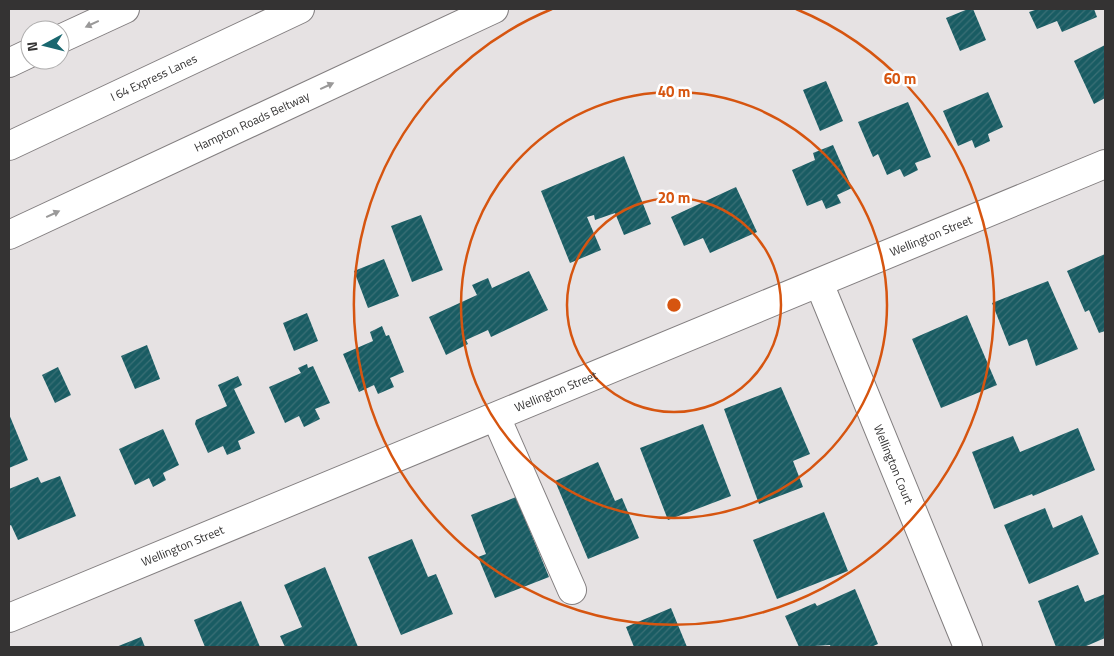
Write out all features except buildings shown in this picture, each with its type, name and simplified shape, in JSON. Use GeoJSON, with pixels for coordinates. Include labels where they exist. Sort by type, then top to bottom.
{"type":"FeatureCollection","features":[{"type":"Feature","properties":{"kind":"main road"},"geometry":{"type":"LineString","coordinates":[[70,34],[125,9]]}},
{"type":"Feature","properties":{"kind":"main road","name":"I 64 Express Lanes"},"geometry":{"type":"LineString","coordinates":[[9,146],[300,9]]}},
{"type":"Feature","properties":{"kind":"main road","name":"Hampton Roads Beltway"},"geometry":{"type":"LineString","coordinates":[[9,235],[494,9]]}},
{"type":"Feature","properties":{"kind":"main road","name":"Wellington Street"},"geometry":{"type":"LineString","coordinates":[[9,618],[1105,164]]}},
{"type":"Feature","properties":{"kind":"main road","name":"Wellington Court"},"geometry":{"type":"LineString","coordinates":[[820,283],[968,647]]}},
{"type":"Feature","properties":{"kind":"main road"},"geometry":{"type":"LineString","coordinates":[[496,417],[572,590]]}}]}
